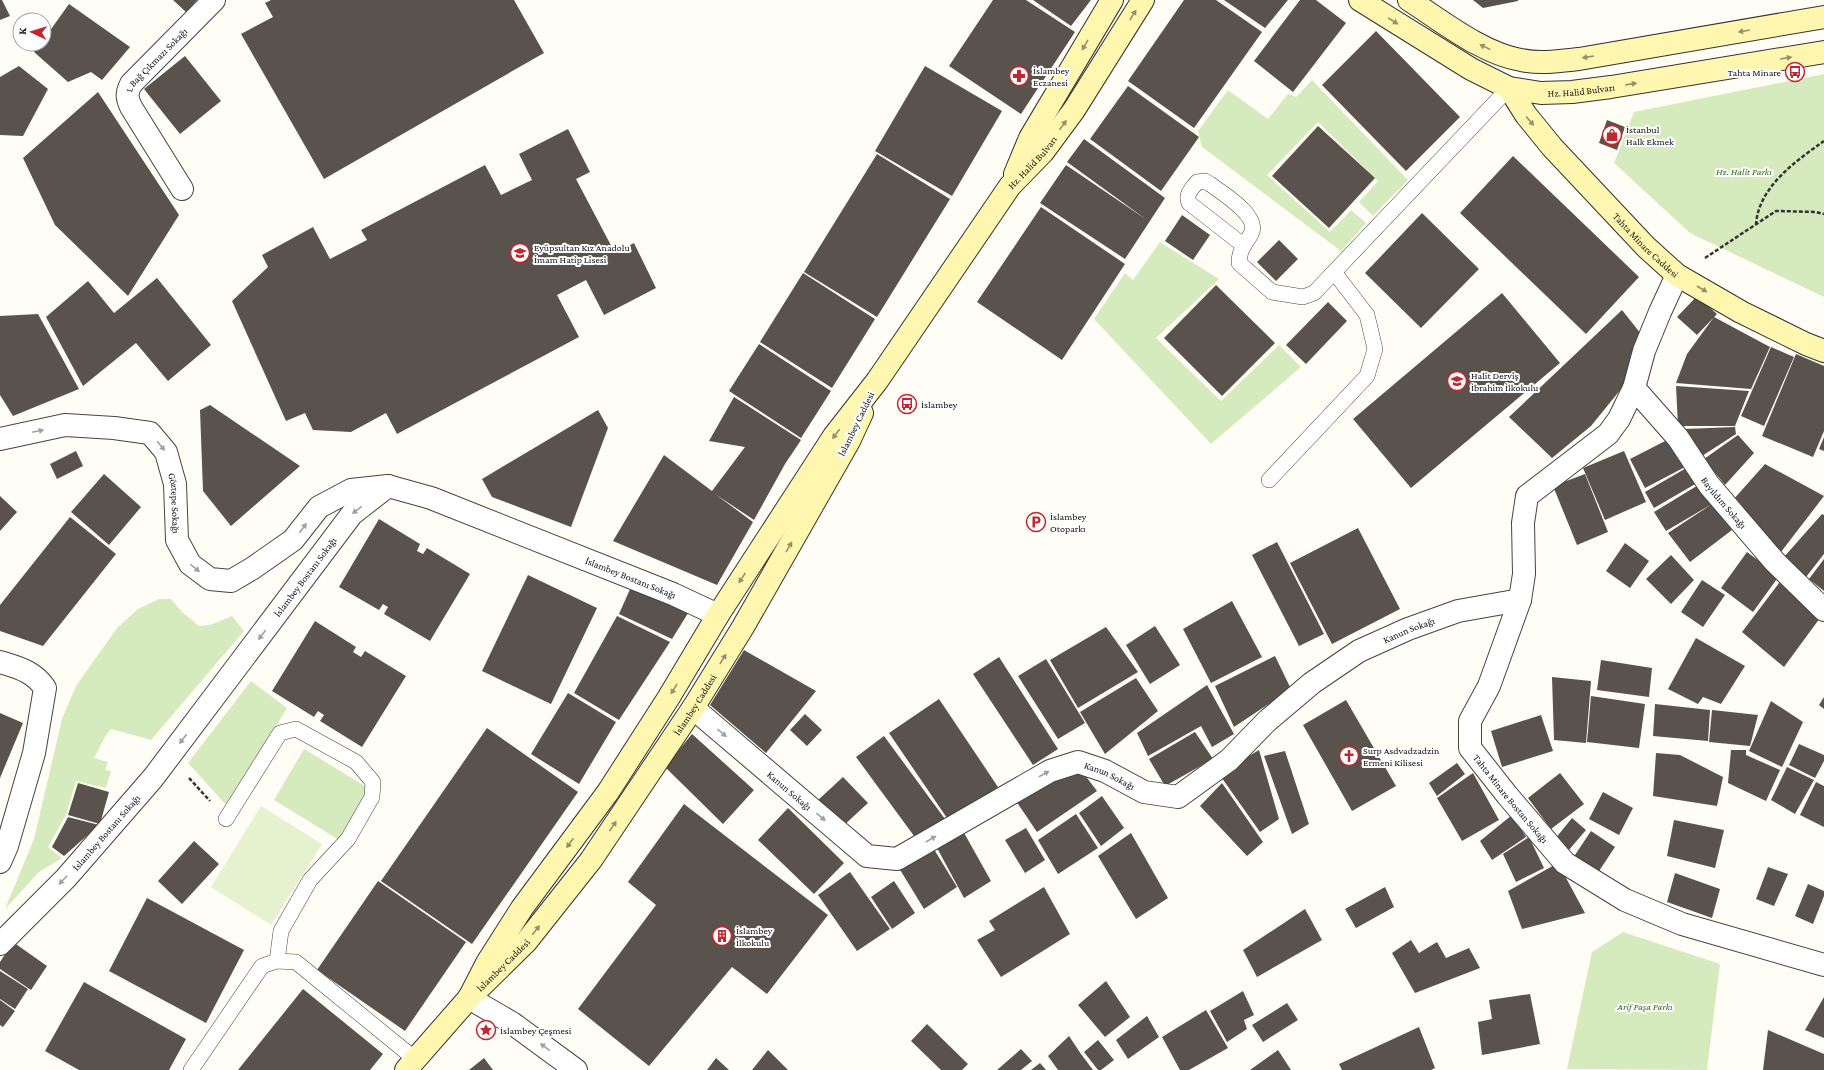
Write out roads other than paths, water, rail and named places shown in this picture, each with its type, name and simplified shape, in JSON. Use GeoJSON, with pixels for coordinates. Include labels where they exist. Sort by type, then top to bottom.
{"type":"FeatureCollection","features":[{"type":"Feature","properties":{"kind":"main road","name":"Hz. Halid Bulvarı"},"geometry":{"type":"LineString","coordinates":[[1010,186],[1030,138],[1112,0]]}},
{"type":"Feature","properties":{"kind":"main road","name":"Hz. Halid Bulvarı"},"geometry":{"type":"LineString","coordinates":[[1010,186],[1043,152],[1074,110],[1143,0]]}},
{"type":"Feature","properties":{"kind":"main road","name":"Hz. Halid Bulvarı"},"geometry":{"type":"LineString","coordinates":[[1360,0],[1471,69],[1509,88],[1540,94],[1572,92],[1824,52]]}},
{"type":"Feature","properties":{"kind":"main road"},"geometry":{"type":"LineString","coordinates":[[1409,0],[1484,47],[1521,60],[1545,62],[1579,59],[1824,17]]}},
{"type":"Feature","properties":{"kind":"main road"},"geometry":{"type":"LineString","coordinates":[[1509,88],[1521,60]]}},
{"type":"Feature","properties":{"kind":"main road","name":"Tahta Minare Caddesi"},"geometry":{"type":"LineString","coordinates":[[1509,88],[1526,115],[1552,147],[1646,247],[1677,275],[1741,312],[1806,344],[1824,351]]}},
{"type":"Feature","properties":{"kind":"main road","name":"İslambey Caddesi"},"geometry":{"type":"LineString","coordinates":[[469,998],[486,963],[522,908],[608,792],[669,697],[718,615],[834,436],[877,381],[1010,186]]}},
{"type":"Feature","properties":{"kind":"main road","name":"İslambey Caddesi"},"geometry":{"type":"LineString","coordinates":[[411,1065],[469,998],[526,942],[590,860],[693,708],[743,627],[849,441],[877,381]]}},
{"type":"Feature","properties":{"kind":"main road"},"geometry":{"type":"LineString","coordinates":[[718,615],[743,627]]}},
{"type":"Feature","properties":{"kind":"street","name":"1. Bağ Çıkmazı Sokağı"},"geometry":{"type":"LineString","coordinates":[[182,189],[126,98],[131,84],[214,0]]}},
{"type":"Feature","properties":{"kind":"street","name":"Tahta Minare Bostan Sokağı"},"geometry":{"type":"LineString","coordinates":[[1677,275],[1644,352],[1634,388],[1619,419],[1608,434],[1527,496],[1523,523],[1524,574],[1520,600],[1489,686],[1470,721],[1470,748],[1507,795],[1565,863],[1625,900],[1682,924],[1824,965]]}},
{"type":"Feature","properties":{"kind":"street","name":"Bayıldım Sokağı"},"geometry":{"type":"LineString","coordinates":[[1634,388],[1678,438],[1714,491],[1774,562],[1824,610]]}},
{"type":"Feature","properties":{"kind":"street","name":"Göztepe Sokağı"},"geometry":{"type":"LineString","coordinates":[[0,439],[65,426],[114,428],[150,434],[166,452],[175,484],[177,540],[190,564],[210,579],[231,581],[253,568],[294,540],[319,507],[351,490],[388,486]]}},
{"type":"Feature","properties":{"kind":"street","name":"İslambey Bostanı Sokağı"},"geometry":{"type":"LineString","coordinates":[[0,944],[66,878],[153,778],[352,514],[388,486],[431,498],[666,591],[718,615]]}},
{"type":"Feature","properties":{"kind":"street","name":"Kanun Sokağı"},"geometry":{"type":"LineString","coordinates":[[693,708],[867,856],[897,858],[1050,771],[1078,762],[1105,771],[1144,792],[1178,797],[1229,760],[1266,721],[1312,683],[1359,652],[1408,629],[1458,611],[1520,600]]}},
{"type":"Feature","properties":{"kind":"street"},"geometry":{"type":"LineString","coordinates":[[0,662],[28,672],[38,678],[45,688],[34,753],[7,846],[0,862]]}},
{"type":"Feature","properties":{"kind":"street"},"geometry":{"type":"LineString","coordinates":[[469,998],[512,1022],[576,1070]]}},
{"type":"Feature","properties":{"kind":"lane"},"geometry":{"type":"LineString","coordinates":[[1243,245],[1189,203],[1187,198],[1188,193],[1197,182],[1205,181],[1210,184],[1248,214],[1253,228],[1252,233],[1243,245],[1239,254],[1239,262],[1272,292],[1303,298],[1314,293],[1509,88]]}},
{"type":"Feature","properties":{"kind":"lane"},"geometry":{"type":"LineString","coordinates":[[1269,480],[1367,376],[1375,349],[1367,315],[1334,272]]}},
{"type":"Feature","properties":{"kind":"lane"},"geometry":{"type":"LineString","coordinates":[[226,819],[280,733],[296,729],[356,762],[373,782],[372,797],[348,839],[310,880],[281,931],[277,961]]}},
{"type":"Feature","properties":{"kind":"lane"},"geometry":{"type":"LineString","coordinates":[[192,1070],[262,966],[277,961],[296,962],[411,1065]]}},
{"type":"Feature","properties":{"kind":"place","name":"Tahta Minare"},"geometry":{"type":"Point","coordinates":[1795,72]}},
{"type":"Feature","properties":{"kind":"place","name":"İslambey Eczanesi"},"geometry":{"type":"Point","coordinates":[1019,76]}},
{"type":"Feature","properties":{"kind":"place","name":"İstanbul Halk Ekmek"},"geometry":{"type":"Point","coordinates":[1612,135]}},
{"type":"Feature","properties":{"kind":"place","name":"Eyüpsultan Kız Anadolu İmam Hatip Lisesi"},"geometry":{"type":"Point","coordinates":[520,253]}},
{"type":"Feature","properties":{"kind":"place","name":"Halit Derviş İbrahim İlkokulu"},"geometry":{"type":"Point","coordinates":[1457,381]}},
{"type":"Feature","properties":{"kind":"place","name":"İslambey"},"geometry":{"type":"Point","coordinates":[907,404]}},
{"type":"Feature","properties":{"kind":"place","name":"İslambey Otoparkı"},"geometry":{"type":"Point","coordinates":[1036,522]}},
{"type":"Feature","properties":{"kind":"place","name":"Surp Asdvadzadzin Ermeni Kilisesi"},"geometry":{"type":"Point","coordinates":[1349,756]}},
{"type":"Feature","properties":{"kind":"place","name":"İslambey İlkokulu"},"geometry":{"type":"Point","coordinates":[722,936]}},
{"type":"Feature","properties":{"kind":"place","name":"İslambey Çeşmesi"},"geometry":{"type":"Point","coordinates":[486,1030]}},
{"type":"Feature","properties":{"kind":"park label","name":"Hz. Halit Parkı"},"geometry":{"type":"Point","coordinates":[1744,171]}},
{"type":"Feature","properties":{"kind":"park label","name":"Arif Paşa Parkı"},"geometry":{"type":"Point","coordinates":[1645,1006]}}]}
